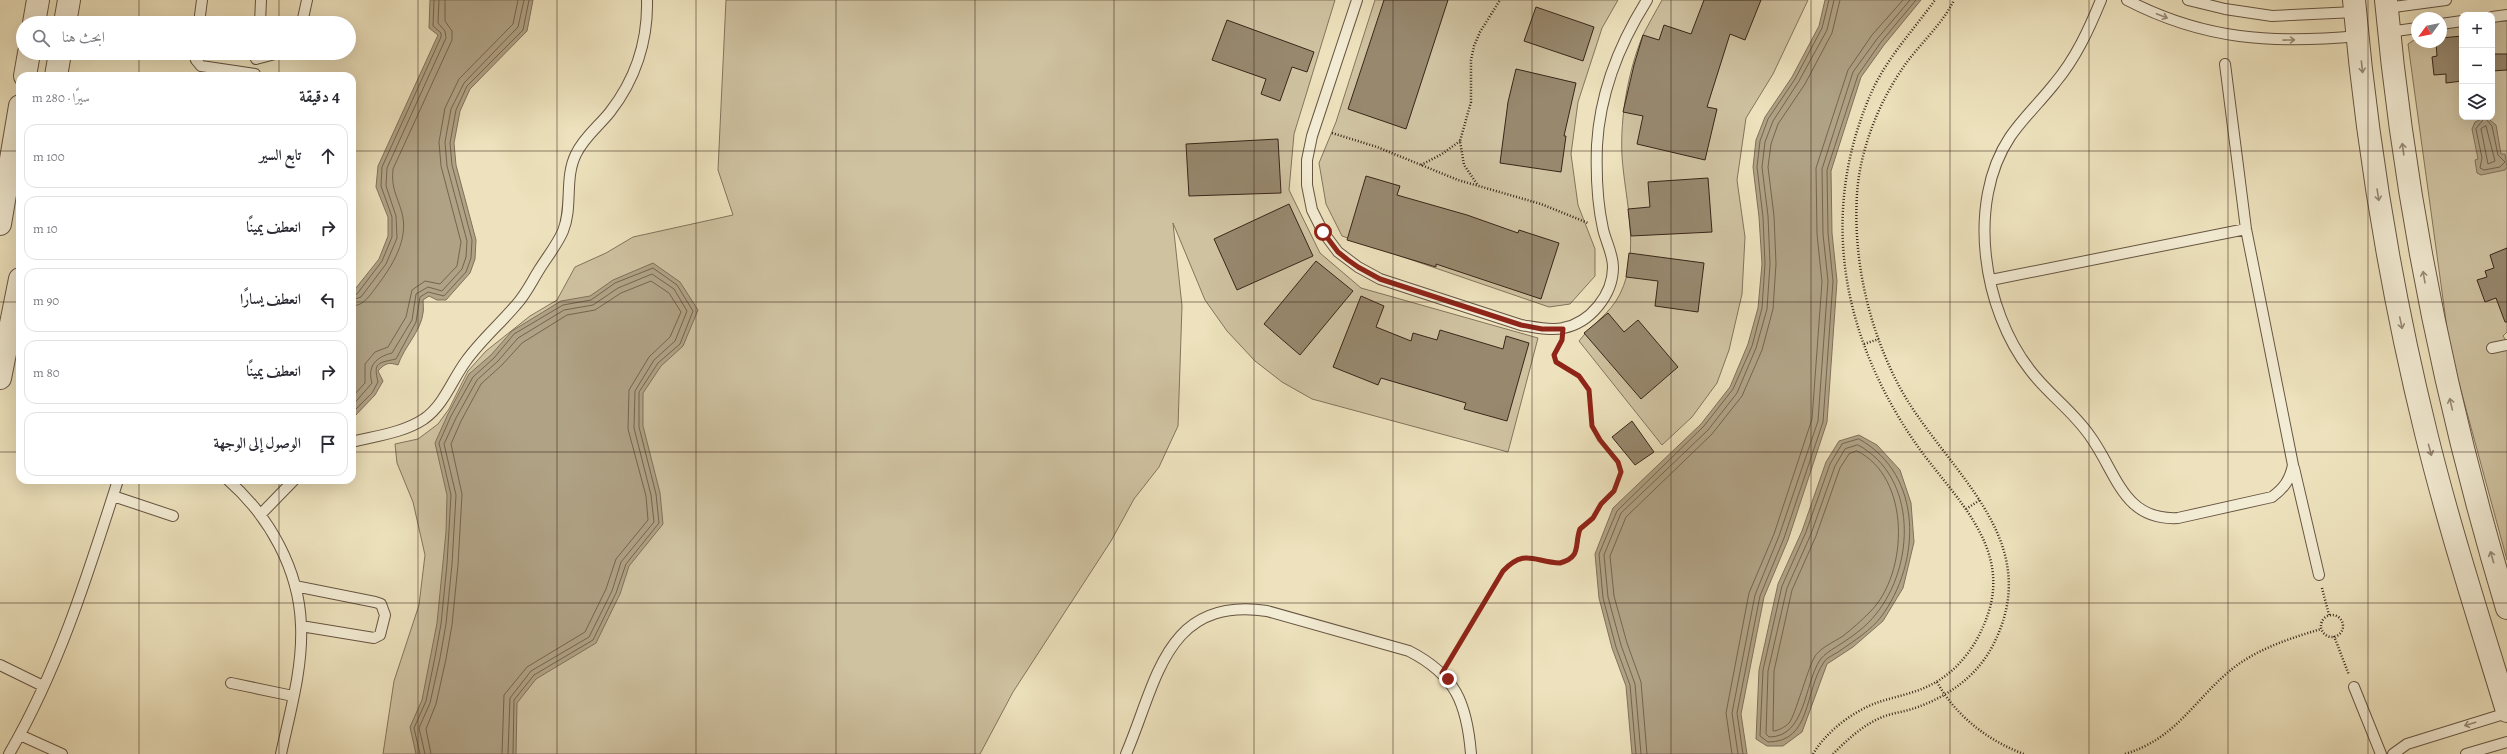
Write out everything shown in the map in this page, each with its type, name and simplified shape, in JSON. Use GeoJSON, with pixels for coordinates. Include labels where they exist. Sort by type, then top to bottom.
{"type":"FeatureCollection","features":[{"type":"Feature","properties":{"kind":"street"},"geometry":{"type":"LineString","coordinates":[[35,16],[38,0]]}},
{"type":"Feature","properties":{"kind":"street"},"geometry":{"type":"LineString","coordinates":[[66,16],[69,0]]}},
{"type":"Feature","properties":{"kind":"street"},"geometry":{"type":"LineString","coordinates":[[2507,608],[2458,434],[2428,296],[2406,164],[2386,4],[2355,6],[2384,236],[2410,368],[2443,498],[2507,712]]}},
{"type":"Feature","properties":{"kind":"street"},"geometry":{"type":"LineString","coordinates":[[2358,36],[2389,32]]}},
{"type":"Feature","properties":{"kind":"street"},"geometry":{"type":"LineString","coordinates":[[26,72],[28,60]]}},
{"type":"Feature","properties":{"kind":"street"},"geometry":{"type":"LineString","coordinates":[[57,72],[59,60]]}},
{"type":"Feature","properties":{"kind":"street"},"geometry":{"type":"LineString","coordinates":[[8,215],[9,185],[16,135]]}},
{"type":"Feature","properties":{"kind":"street"},"geometry":{"type":"LineString","coordinates":[[0,378],[4,337],[16,294]]}},
{"type":"Feature","properties":{"kind":"lane"},"geometry":{"type":"LineString","coordinates":[[199,16],[202,0]]}},
{"type":"Feature","properties":{"kind":"lane"},"geometry":{"type":"LineString","coordinates":[[260,16],[261,0]]}},
{"type":"Feature","properties":{"kind":"lane"},"geometry":{"type":"LineString","coordinates":[[304,16],[307,0]]}},
{"type":"Feature","properties":{"kind":"lane"},"geometry":{"type":"LineString","coordinates":[[356,441],[406,428],[424,419],[439,405],[465,362],[483,339],[518,304],[529,288],[563,230],[569,206],[569,182],[575,155],[590,132],[610,113],[630,83],[642,50],[647,0]]}},
{"type":"Feature","properties":{"kind":"lane"},"geometry":{"type":"LineString","coordinates":[[1357,0],[1312,136],[1306,160],[1306,185],[1312,210],[1323,232],[1338,252],[1358,267],[1380,279],[1521,325],[1542,329],[1563,329],[1583,321],[1598,307],[1609,288],[1613,268],[1603,229],[1597,186],[1597,150],[1603,101],[1616,61],[1633,22],[1647,0]]}},
{"type":"Feature","properties":{"kind":"lane"},"geometry":{"type":"LineString","coordinates":[[2101,0],[2076,53],[2056,82],[2010,137],[1993,170],[1984,206],[1984,244],[1999,312],[2007,330],[2030,371],[2090,435],[2105,457],[2125,495],[2135,507],[2148,515],[2163,518],[2178,518],[2272,497],[2286,484],[2293,465]]}},
{"type":"Feature","properties":{"kind":"lane"},"geometry":{"type":"LineString","coordinates":[[2127,0],[2185,25],[2228,35],[2274,40],[2358,36]]}},
{"type":"Feature","properties":{"kind":"lane"},"geometry":{"type":"LineString","coordinates":[[2188,0],[2225,9],[2272,16],[2355,6]]}},
{"type":"Feature","properties":{"kind":"lane"},"geometry":{"type":"LineString","coordinates":[[2386,4],[2446,0]]}},
{"type":"Feature","properties":{"kind":"lane"},"geometry":{"type":"LineString","coordinates":[[2495,17],[2507,15]]}},
{"type":"Feature","properties":{"kind":"lane"},"geometry":{"type":"LineString","coordinates":[[2447,23],[2459,21]]}},
{"type":"Feature","properties":{"kind":"lane"},"geometry":{"type":"LineString","coordinates":[[2389,32],[2411,29]]}},
{"type":"Feature","properties":{"kind":"lane"},"geometry":{"type":"LineString","coordinates":[[196,60],[201,66],[236,72]]}},
{"type":"Feature","properties":{"kind":"lane"},"geometry":{"type":"LineString","coordinates":[[254,72],[256,60]]}},
{"type":"Feature","properties":{"kind":"lane"},"geometry":{"type":"LineString","coordinates":[[2225,64],[2246,229],[2293,465],[2319,575]]}},
{"type":"Feature","properties":{"kind":"lane"},"geometry":{"type":"LineString","coordinates":[[1991,280],[2246,229]]}},
{"type":"Feature","properties":{"kind":"lane"},"geometry":{"type":"LineString","coordinates":[[2492,348],[2507,345]]}},
{"type":"Feature","properties":{"kind":"lane"},"geometry":{"type":"LineString","coordinates":[[9,754],[20,735],[43,686],[80,596],[116,484]]}},
{"type":"Feature","properties":{"kind":"lane"},"geometry":{"type":"LineString","coordinates":[[232,484],[261,514],[275,536],[294,586],[301,626],[299,663],[281,754]]}},
{"type":"Feature","properties":{"kind":"lane"},"geometry":{"type":"LineString","coordinates":[[261,514],[290,484]]}},
{"type":"Feature","properties":{"kind":"lane"},"geometry":{"type":"LineString","coordinates":[[112,496],[173,516]]}},
{"type":"Feature","properties":{"kind":"lane"},"geometry":{"type":"LineString","coordinates":[[294,586],[375,602],[384,609],[383,629],[380,634],[374,638],[301,626]]}},
{"type":"Feature","properties":{"kind":"lane"},"geometry":{"type":"LineString","coordinates":[[1126,754],[1159,668],[1168,651],[1178,638],[1192,625],[1208,616],[1226,610],[1249,608],[1267,611],[1395,648],[1426,660],[1442,673],[1453,686],[1465,712],[1471,754]]}},
{"type":"Feature","properties":{"kind":"lane"},"geometry":{"type":"LineString","coordinates":[[0,665],[43,686]]}},
{"type":"Feature","properties":{"kind":"lane"},"geometry":{"type":"LineString","coordinates":[[231,683],[293,696]]}},
{"type":"Feature","properties":{"kind":"lane"},"geometry":{"type":"LineString","coordinates":[[2354,687],[2381,754]]}},
{"type":"Feature","properties":{"kind":"lane"},"geometry":{"type":"LineString","coordinates":[[2393,754],[2407,744],[2507,712]]}},
{"type":"Feature","properties":{"kind":"lane"},"geometry":{"type":"LineString","coordinates":[[20,735],[62,754]]}},
{"type":"Feature","properties":{"kind":"lane"},"geometry":{"type":"LineString","coordinates":[[2466,754],[2507,742]]}},
{"type":"Feature","properties":{"kind":"path"},"geometry":{"type":"LineString","coordinates":[[1478,185],[1464,165],[1460,141],[1471,102],[1471,60],[1474,46],[1480,32],[1500,0]]}},
{"type":"Feature","properties":{"kind":"path"},"geometry":{"type":"LineString","coordinates":[[1813,754],[1842,722],[1874,703],[1909,693],[1936,682],[1964,658],[1978,640],[1989,612],[1993,582],[1989,552],[1978,525],[1915,442],[1884,392],[1864,344],[1847,290],[1841,241],[1843,192],[1852,143],[1869,97],[1893,54],[1935,0]]}},
{"type":"Feature","properties":{"kind":"path"},"geometry":{"type":"LineString","coordinates":[[1833,754],[1852,735],[1880,718],[1914,709],[1944,696],[1972,675],[1992,648],[2005,616],[2009,582],[2005,548],[1992,517],[1928,433],[1898,384],[1879,339],[1863,287],[1857,240],[1857,192],[1866,146],[1882,102],[1906,63],[1954,0]]}},
{"type":"Feature","properties":{"kind":"path"},"geometry":{"type":"LineString","coordinates":[[1332,133],[1377,146],[1421,165],[1478,185],[1541,204],[1603,229]]}},
{"type":"Feature","properties":{"kind":"path"},"geometry":{"type":"LineString","coordinates":[[1421,165],[1442,154],[1460,141]]}},
{"type":"Feature","properties":{"kind":"path"},"geometry":{"type":"LineString","coordinates":[[1442,673],[1503,571],[1512,562],[1530,557],[1554,563],[1567,561],[1577,550],[1580,529],[1593,518],[1619,481],[1621,472],[1618,462],[1600,440],[1592,426],[1589,390],[1579,376],[1556,362],[1554,355],[1562,340],[1563,329]]}},
{"type":"Feature","properties":{"kind":"path"},"geometry":{"type":"LineString","coordinates":[[1864,344],[1879,339]]}},
{"type":"Feature","properties":{"kind":"path"},"geometry":{"type":"LineString","coordinates":[[1966,509],[1980,500]]}},
{"type":"Feature","properties":{"kind":"path"},"geometry":{"type":"LineString","coordinates":[[2319,575],[2329,615]]}},
{"type":"Feature","properties":{"kind":"path"},"geometry":{"type":"LineString","coordinates":[[2329,615],[2335,615],[2342,623],[2342,629],[2334,636],[2329,636],[2321,629],[2321,623],[2329,615]]}},
{"type":"Feature","properties":{"kind":"path"},"geometry":{"type":"LineString","coordinates":[[2125,754],[2160,738],[2183,720],[2226,674],[2253,654],[2285,640],[2321,629]]}},
{"type":"Feature","properties":{"kind":"path"},"geometry":{"type":"LineString","coordinates":[[2334,636],[2354,687]]}},
{"type":"Feature","properties":{"kind":"path"},"geometry":{"type":"LineString","coordinates":[[1936,682],[1944,696],[1973,726],[2006,748],[2024,754]]}},
{"type":"Feature","properties":{"kind":"shaded area"},"geometry":{"type":"Polygon","coordinates":[[[726,0],[1335,0],[1294,134],[1289,190],[1320,253],[1361,288],[1538,338],[1508,452],[1312,399],[1282,382],[1255,361],[1227,331],[1205,300],[1173,223],[1182,306],[1178,426],[1159,467],[1134,499],[1111,541],[1013,692],[980,754],[383,754],[394,681],[419,605],[425,555],[413,502],[397,463],[395,444],[418,439],[438,424],[449,409],[468,371],[486,351],[530,316],[557,300],[575,267],[606,253],[633,237],[733,215],[718,170],[726,0]]]}},
{"type":"Feature","properties":{"kind":"shaded area"},"geometry":{"type":"Polygon","coordinates":[[[1375,0],[1618,0],[1602,28],[1578,102],[1571,154],[1578,205],[1595,249],[1595,276],[1570,304],[1549,307],[1342,236],[1326,204],[1319,163],[1336,122],[1375,0]]]}},
{"type":"Feature","properties":{"kind":"shaded area"},"geometry":{"type":"Polygon","coordinates":[[[1662,0],[1808,0],[1773,74],[1746,118],[1737,180],[1745,237],[1742,294],[1729,350],[1717,383],[1692,417],[1662,445],[1579,341],[1616,301],[1626,278],[1630,261],[1631,243],[1622,156],[1622,126],[1626,94],[1633,64],[1643,35],[1662,0]]]}},
{"type":"Feature","properties":{"kind":"shaded area"},"geometry":{"type":"Polygon","coordinates":[[[2507,21],[2507,332],[2503,336],[2507,342],[2507,560],[2450,350],[2408,44],[2411,42],[2411,48],[2447,48],[2447,26],[2459,25],[2459,120],[2495,120],[2495,22],[2507,21]]]}},
{"type":"Feature","properties":{"kind":"water"},"geometry":{"type":"Polygon","coordinates":[[[430,0],[533,0],[527,31],[470,89],[460,111],[454,143],[456,165],[476,240],[475,259],[470,273],[446,300],[437,300],[429,296],[423,300],[422,320],[398,365],[387,364],[378,371],[383,381],[375,395],[356,415],[356,288],[379,259],[388,236],[388,217],[376,187],[378,166],[438,35],[429,28],[430,0]]]}},
{"type":"Feature","properties":{"kind":"water"},"geometry":{"type":"Polygon","coordinates":[[[1825,0],[1921,0],[1884,45],[1861,77],[1831,171],[1832,233],[1837,281],[1827,422],[1788,540],[1764,597],[1741,714],[1747,754],[1632,754],[1626,686],[1612,648],[1599,598],[1595,554],[1613,508],[1701,424],[1730,387],[1748,344],[1758,308],[1762,264],[1759,217],[1753,167],[1756,140],[1765,117],[1792,77],[1819,26],[1825,0]]]}},
{"type":"Feature","properties":{"kind":"water"},"geometry":{"type":"Polygon","coordinates":[[[2479,120],[2490,120],[2496,125],[2501,154],[2505,154],[2507,167],[2505,170],[2481,175],[2477,173],[2475,160],[2478,159],[2472,129],[2475,122],[2479,120]]]}},
{"type":"Feature","properties":{"kind":"water"},"geometry":{"type":"Polygon","coordinates":[[[653,263],[680,282],[698,310],[683,346],[661,366],[643,393],[643,426],[660,493],[663,524],[629,566],[620,594],[596,643],[536,679],[517,703],[516,754],[416,754],[410,727],[422,700],[437,623],[446,532],[447,495],[435,443],[448,414],[469,374],[491,355],[512,331],[561,301],[590,296],[613,280],[653,263]]]}},
{"type":"Feature","properties":{"kind":"water"},"geometry":{"type":"Polygon","coordinates":[[[1859,435],[1877,445],[1900,470],[1911,503],[1914,542],[1903,588],[1883,621],[1853,647],[1827,664],[1802,732],[1783,746],[1767,746],[1756,739],[1759,670],[1778,584],[1802,531],[1826,462],[1839,441],[1859,435]]]}},
{"type":"Feature","properties":{"kind":"building"},"geometry":{"type":"Polygon","coordinates":[[[1384,0],[1448,0],[1406,129],[1348,109],[1384,0]]]}},
{"type":"Feature","properties":{"kind":"building"},"geometry":{"type":"Polygon","coordinates":[[[1704,0],[1761,0],[1745,40],[1730,34],[1707,107],[1717,109],[1705,160],[1637,144],[1643,116],[1623,112],[1643,35],[1659,40],[1664,25],[1691,34],[1704,0]]]}},
{"type":"Feature","properties":{"kind":"building"},"geometry":{"type":"Polygon","coordinates":[[[1536,7],[1594,27],[1583,61],[1524,41],[1536,7]]]}},
{"type":"Feature","properties":{"kind":"building"},"geometry":{"type":"Polygon","coordinates":[[[1227,20],[1314,52],[1307,72],[1292,67],[1280,101],[1261,94],[1266,79],[1212,60],[1227,20]]]}},
{"type":"Feature","properties":{"kind":"building"},"geometry":{"type":"Polygon","coordinates":[[[2459,36],[2459,81],[2446,83],[2446,74],[2434,75],[2432,57],[2437,56],[2436,48],[2447,48],[2447,37],[2459,36]]]}},
{"type":"Feature","properties":{"kind":"building"},"geometry":{"type":"Polygon","coordinates":[[[2495,54],[2507,54],[2507,70],[2495,71],[2495,54]]]}},
{"type":"Feature","properties":{"kind":"building"},"geometry":{"type":"Polygon","coordinates":[[[1516,69],[1576,83],[1564,136],[1566,136],[1561,172],[1500,163],[1508,102],[1516,69]]]}},
{"type":"Feature","properties":{"kind":"building"},"geometry":{"type":"Polygon","coordinates":[[[1278,139],[1281,193],[1189,196],[1186,144],[1278,139]]]}},
{"type":"Feature","properties":{"kind":"building"},"geometry":{"type":"Polygon","coordinates":[[[1366,176],[1400,186],[1397,195],[1467,215],[1518,233],[1519,230],[1559,243],[1541,299],[1436,264],[1436,267],[1347,240],[1366,176]]]}},
{"type":"Feature","properties":{"kind":"building"},"geometry":{"type":"Polygon","coordinates":[[[1708,178],[1712,232],[1631,236],[1628,209],[1650,207],[1648,182],[1708,178]]]}},
{"type":"Feature","properties":{"kind":"building"},"geometry":{"type":"Polygon","coordinates":[[[1289,204],[1313,256],[1237,290],[1214,239],[1289,204]]]}},
{"type":"Feature","properties":{"kind":"building"},"geometry":{"type":"Polygon","coordinates":[[[2507,248],[2507,322],[2505,322],[2496,298],[2485,302],[2477,280],[2487,277],[2485,271],[2494,268],[2490,255],[2507,248]]]}},
{"type":"Feature","properties":{"kind":"building"},"geometry":{"type":"Polygon","coordinates":[[[1629,253],[1704,263],[1698,312],[1655,306],[1658,281],[1626,277],[1629,253]]]}},
{"type":"Feature","properties":{"kind":"building"},"geometry":{"type":"Polygon","coordinates":[[[1316,261],[1353,291],[1300,355],[1264,324],[1316,261]]]}},
{"type":"Feature","properties":{"kind":"building"},"geometry":{"type":"Polygon","coordinates":[[[1361,296],[1384,306],[1376,327],[1411,341],[1413,333],[1437,340],[1440,330],[1503,349],[1506,336],[1529,343],[1507,421],[1464,409],[1466,403],[1381,378],[1378,385],[1333,367],[1361,296]]]}},
{"type":"Feature","properties":{"kind":"building"},"geometry":{"type":"Polygon","coordinates":[[[1608,313],[1624,332],[1638,320],[1678,367],[1641,399],[1584,333],[1608,313]]]}},
{"type":"Feature","properties":{"kind":"building"},"geometry":{"type":"Polygon","coordinates":[[[1632,421],[1654,452],[1635,465],[1612,437],[1632,421]]]}},
{"type":"Feature","properties":{"kind":"route"},"geometry":{"type":"LineString","coordinates":[[1323,232],[1338,252],[1358,267],[1380,279],[1521,325],[1542,329],[1563,329],[1563,337],[1555,351],[1554,358],[1559,366],[1579,376],[1585,382],[1592,397],[1591,418],[1595,434],[1612,453],[1618,462],[1621,472],[1619,481],[1614,491],[1604,500],[1593,518],[1580,529],[1578,533],[1579,543],[1574,556],[1567,561],[1560,563],[1530,557],[1520,558],[1512,562],[1503,571],[1442,673],[1448,679]]}}]}
